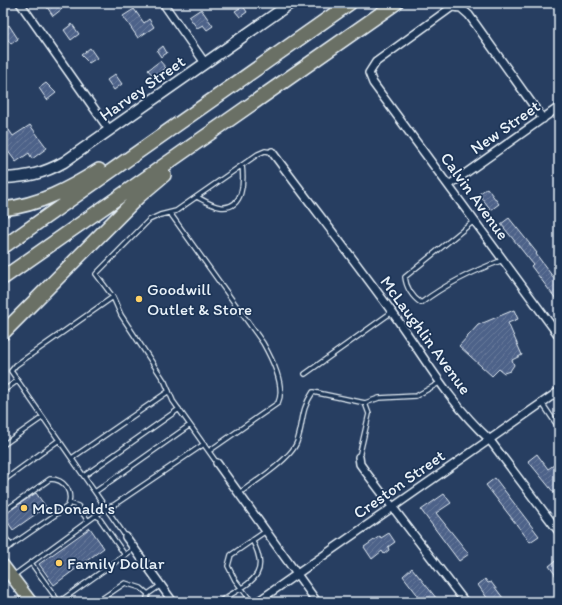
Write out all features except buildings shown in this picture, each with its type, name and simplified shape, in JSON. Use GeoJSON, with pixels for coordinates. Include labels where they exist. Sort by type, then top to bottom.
{"type":"FeatureCollection","features":[{"type":"Feature","properties":{"kind":"highway"},"geometry":{"type":"LineString","coordinates":[[3,247],[350,3]]}},
{"type":"Feature","properties":{"kind":"highway"},"geometry":{"type":"LineString","coordinates":[[3,278],[396,3]]}},
{"type":"Feature","properties":{"kind":"highway"},"geometry":{"type":"LineString","coordinates":[[3,209],[20,207],[52,196],[85,179],[172,121],[211,101]]}},
{"type":"Feature","properties":{"kind":"highway"},"geometry":{"type":"LineString","coordinates":[[3,333],[138,196],[226,123]]}},
{"type":"Feature","properties":{"kind":"main road"},"geometry":{"type":"LineString","coordinates":[[7,573],[31,602]]}},
{"type":"Feature","properties":{"kind":"street"},"geometry":{"type":"LineString","coordinates":[[20,3],[110,131]]}},
{"type":"Feature","properties":{"kind":"street"},"geometry":{"type":"LineString","coordinates":[[163,3],[205,63]]}},
{"type":"Feature","properties":{"kind":"street","name":"Harvey Street"},"geometry":{"type":"LineString","coordinates":[[3,178],[26,177],[42,173],[64,162],[291,3]]}},
{"type":"Feature","properties":{"kind":"street","name":"Calvin Avenue"},"geometry":{"type":"LineString","coordinates":[[543,119],[468,15],[461,8],[452,7],[376,62],[369,73],[373,83],[559,336]]}},
{"type":"Feature","properties":{"kind":"street","name":"New Street"},"geometry":{"type":"LineString","coordinates":[[449,185],[559,107]]}},
{"type":"Feature","properties":{"kind":"street","name":"McLaughlin Avenue"},"geometry":{"type":"LineString","coordinates":[[272,152],[392,312],[441,382],[476,427],[490,439],[559,532]]}},
{"type":"Feature","properties":{"kind":"street","name":"Creston Street"},"geometry":{"type":"LineString","coordinates":[[257,602],[392,506],[559,391]]}},
{"type":"Feature","properties":{"kind":"street"},"geometry":{"type":"LineString","coordinates":[[359,457],[360,464],[465,602]]}},
{"type":"Feature","properties":{"kind":"street"},"geometry":{"type":"LineString","coordinates":[[218,463],[317,602]]}},
{"type":"Feature","properties":{"kind":"street"},"geometry":{"type":"LineString","coordinates":[[126,537],[173,602]]}},
{"type":"Feature","properties":{"kind":"lane"},"geometry":{"type":"LineString","coordinates":[[218,463],[179,409],[165,382],[120,315],[113,297],[96,274],[149,220],[160,215],[176,211],[258,154],[265,151],[272,152]]}},
{"type":"Feature","properties":{"kind":"lane"},"geometry":{"type":"LineString","coordinates":[[197,197],[218,207],[231,205],[238,200],[244,181],[242,165]]}},
{"type":"Feature","properties":{"kind":"lane"},"geometry":{"type":"LineString","coordinates":[[170,212],[263,343],[275,363],[281,397],[278,403],[209,451]]}},
{"type":"Feature","properties":{"kind":"lane"},"geometry":{"type":"LineString","coordinates":[[475,220],[405,277],[410,292],[421,303],[438,290],[475,270],[503,260]]}},
{"type":"Feature","properties":{"kind":"lane"},"geometry":{"type":"LineString","coordinates":[[113,297],[16,365],[11,371],[126,537]]}},
{"type":"Feature","properties":{"kind":"lane"},"geometry":{"type":"LineString","coordinates":[[305,374],[392,312]]}},
{"type":"Feature","properties":{"kind":"lane"},"geometry":{"type":"LineString","coordinates":[[3,392],[17,381]]}},
{"type":"Feature","properties":{"kind":"lane"},"geometry":{"type":"LineString","coordinates":[[239,493],[282,462],[297,443],[305,404],[312,392],[365,403],[378,398],[416,396],[441,382]]}},
{"type":"Feature","properties":{"kind":"lane"},"geometry":{"type":"LineString","coordinates":[[72,458],[168,390]]}},
{"type":"Feature","properties":{"kind":"lane"},"geometry":{"type":"LineString","coordinates":[[359,457],[369,414],[365,403]]}},
{"type":"Feature","properties":{"kind":"lane"},"geometry":{"type":"LineString","coordinates":[[542,403],[559,428]]}},
{"type":"Feature","properties":{"kind":"lane"},"geometry":{"type":"LineString","coordinates":[[84,476],[179,409]]}},
{"type":"Feature","properties":{"kind":"lane"},"geometry":{"type":"LineString","coordinates":[[3,445],[43,417]]}},
{"type":"Feature","properties":{"kind":"lane"},"geometry":{"type":"LineString","coordinates":[[95,492],[190,425]]}},
{"type":"Feature","properties":{"kind":"lane"},"geometry":{"type":"LineString","coordinates":[[3,481],[59,440]]}},
{"type":"Feature","properties":{"kind":"lane"},"geometry":{"type":"LineString","coordinates":[[7,573],[31,563],[106,508],[114,505],[204,444]]}},
{"type":"Feature","properties":{"kind":"lane"},"geometry":{"type":"LineString","coordinates":[[3,512],[50,479],[59,480],[64,483],[68,489],[68,506],[3,551]]}},
{"type":"Feature","properties":{"kind":"lane"},"geometry":{"type":"LineString","coordinates":[[69,503],[78,506],[88,521]]}},
{"type":"Feature","properties":{"kind":"lane"},"geometry":{"type":"LineString","coordinates":[[97,515],[124,556]]}},
{"type":"Feature","properties":{"kind":"lane"},"geometry":{"type":"LineString","coordinates":[[252,602],[240,588],[228,566],[231,555],[266,531]]}},
{"type":"Feature","properties":{"kind":"lane"},"geometry":{"type":"LineString","coordinates":[[3,534],[11,546]]}},
{"type":"Feature","properties":{"kind":"lane"},"geometry":{"type":"LineString","coordinates":[[219,602],[252,581],[261,564],[259,553],[252,540]]}},
{"type":"Feature","properties":{"kind":"lane"},"geometry":{"type":"LineString","coordinates":[[31,563],[59,602],[135,548]]}},
{"type":"Feature","properties":{"kind":"lane"},"geometry":{"type":"LineString","coordinates":[[97,602],[125,583],[141,588],[148,594]]}},
{"type":"Feature","properties":{"kind":"lane"},"geometry":{"type":"LineString","coordinates":[[146,602],[148,594],[161,585]]}},
{"type":"Feature","properties":{"kind":"place","name":"Goodwill Outlet & Store"},"geometry":{"type":"Point","coordinates":[139,299]}},
{"type":"Feature","properties":{"kind":"place","name":"McDonald's"},"geometry":{"type":"Point","coordinates":[24,508]}},
{"type":"Feature","properties":{"kind":"place","name":"Family Dollar"},"geometry":{"type":"Point","coordinates":[59,563]}}]}
